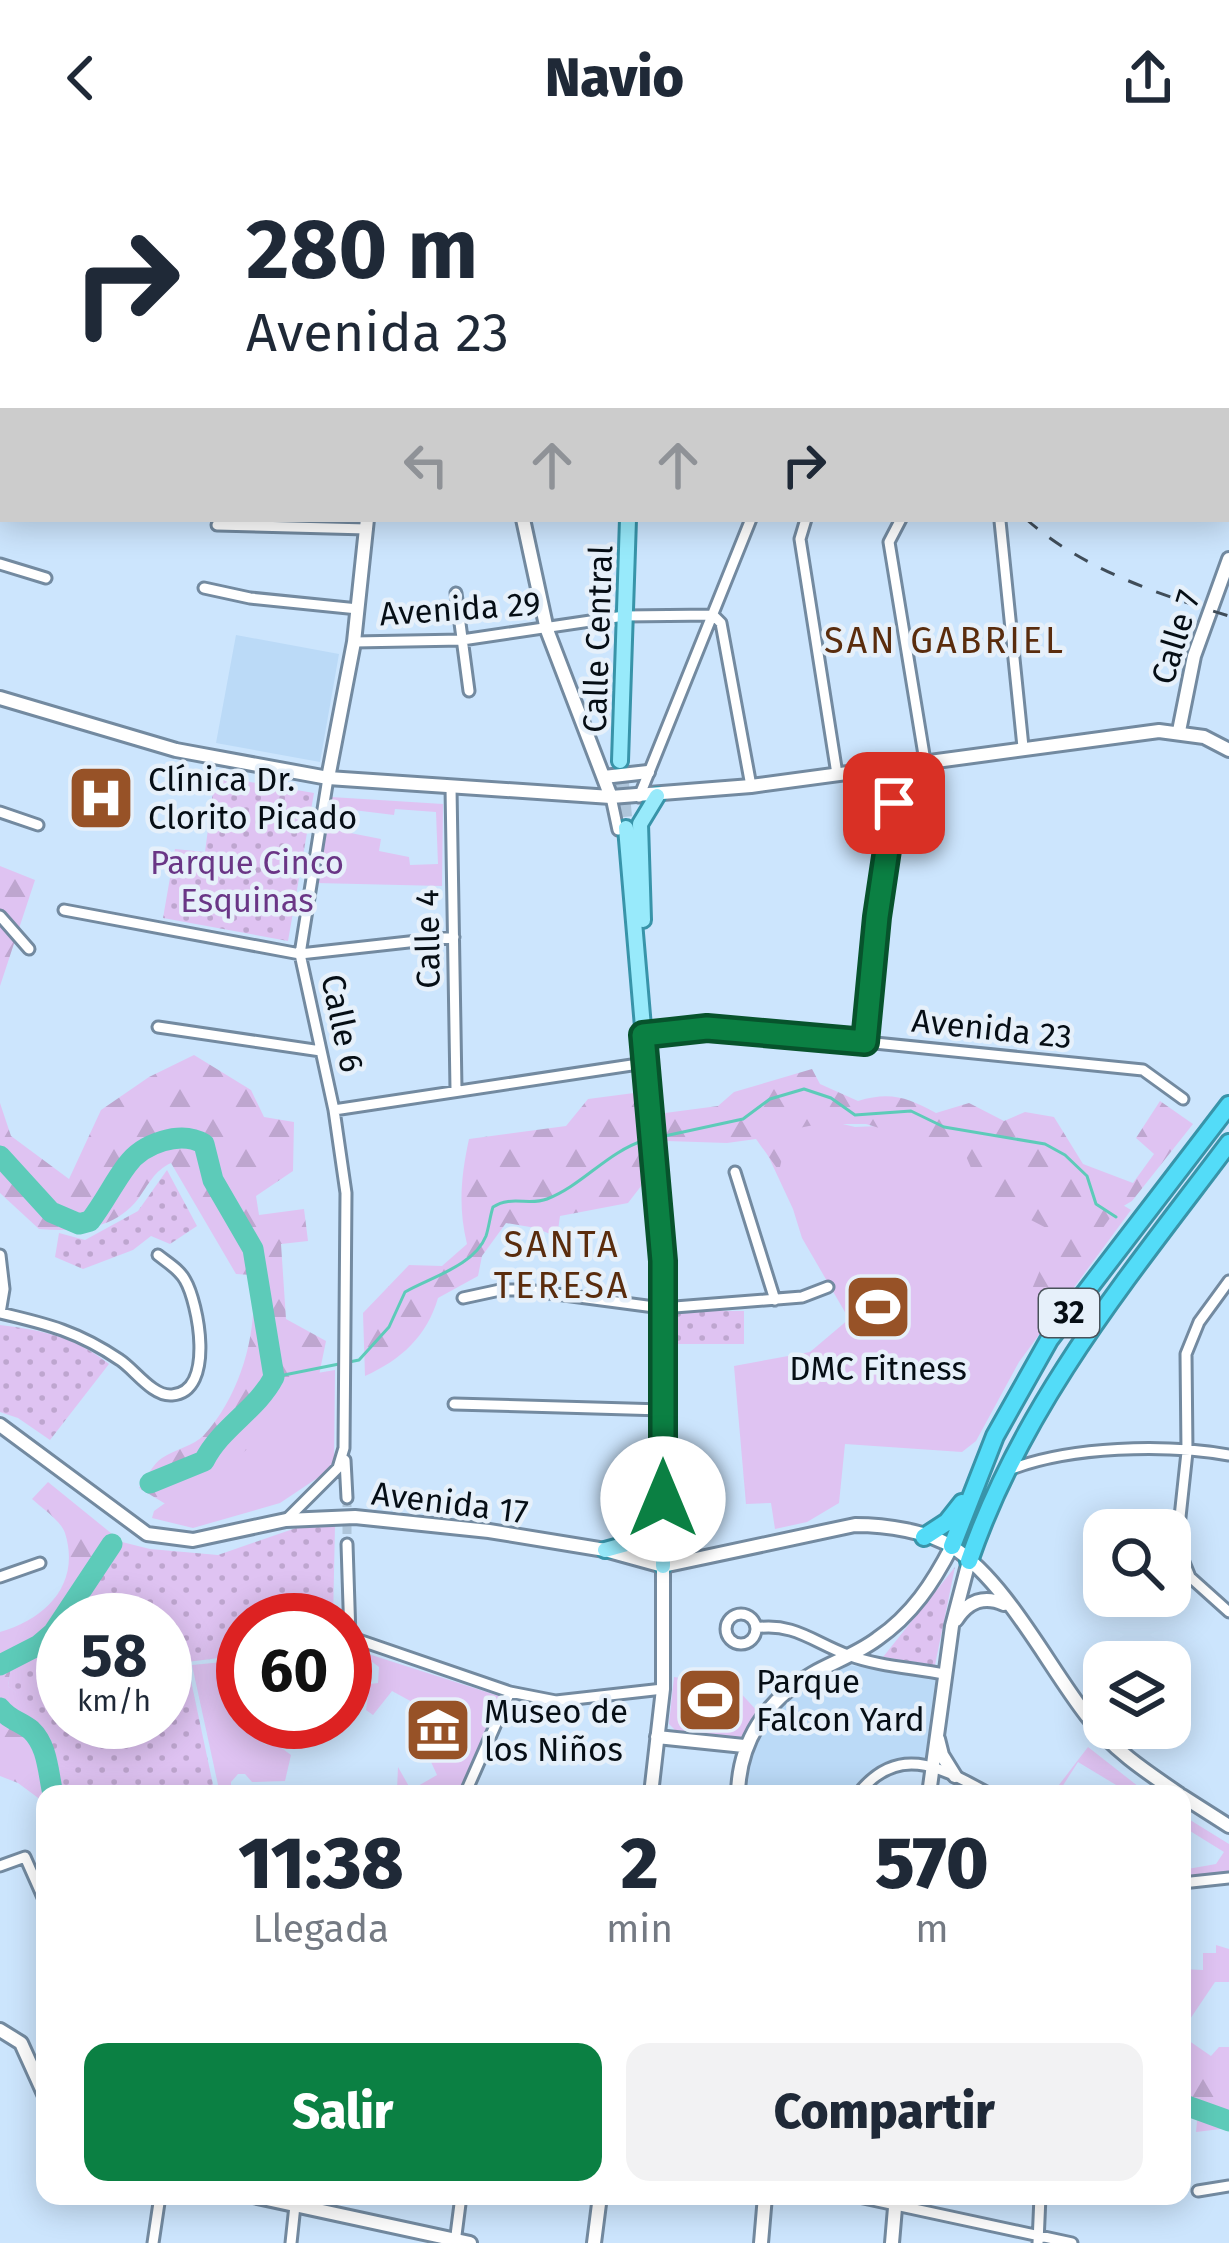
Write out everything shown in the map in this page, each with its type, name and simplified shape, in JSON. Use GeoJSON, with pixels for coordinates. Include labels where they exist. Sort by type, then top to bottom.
{"type":"FeatureCollection","features":[{"type":"Feature","properties":{"kind":"highway","name":"32"},"geometry":{"type":"LineString","coordinates":[[952,1546],[1011,1404],[1049,1340],[1229,1105]]}},
{"type":"Feature","properties":{"kind":"highway","name":"32"},"geometry":{"type":"LineString","coordinates":[[969,1561],[1018,1444],[1063,1368],[1229,1143]]}},
{"type":"Feature","properties":{"kind":"highway"},"geometry":{"type":"LineString","coordinates":[[923,1537],[946,1522],[972,1494]]}},
{"type":"Feature","properties":{"kind":"main road"},"geometry":{"type":"LineString","coordinates":[[524,522],[547,630],[611,797]]}},
{"type":"Feature","properties":{"kind":"main road","name":"Calle Central"},"geometry":{"type":"LineString","coordinates":[[620,761],[628,522]]}},
{"type":"Feature","properties":{"kind":"main road","name":"Calle 6"},"geometry":{"type":"LineString","coordinates":[[328,778],[354,642],[367,524]]}},
{"type":"Feature","properties":{"kind":"main road","name":"Calle 7"},"geometry":{"type":"LineString","coordinates":[[1179,731],[1194,656],[1229,559]]}},
{"type":"Feature","properties":{"kind":"main road"},"geometry":{"type":"LineString","coordinates":[[0,698],[176,750],[328,778],[611,797],[751,786],[1023,747],[1179,731],[1229,749]]}},
{"type":"Feature","properties":{"kind":"main road"},"geometry":{"type":"LineString","coordinates":[[604,777],[648,772]]}},
{"type":"Feature","properties":{"kind":"main road"},"geometry":{"type":"LineString","coordinates":[[652,1785],[663,1689],[663,1261],[643,1035],[640,824],[657,796]]}},
{"type":"Feature","properties":{"kind":"main road"},"geometry":{"type":"LineString","coordinates":[[622,829],[642,1009]]}},
{"type":"Feature","properties":{"kind":"main road","name":"Avenida 17"},"geometry":{"type":"LineString","coordinates":[[0,1425],[147,1534],[171,1539],[207,1538],[286,1520],[355,1517],[604,1550],[663,1566],[855,1525],[878,1525],[952,1546]]}},
{"type":"Feature","properties":{"kind":"main road"},"geometry":{"type":"LineString","coordinates":[[604,1550],[620,1548],[646,1534],[663,1509]]}},
{"type":"Feature","properties":{"kind":"main road"},"geometry":{"type":"LineString","coordinates":[[739,1785],[744,1746],[780,1696],[875,1641],[910,1612],[952,1546],[1010,1608],[1101,1733],[1165,1785]]}},
{"type":"Feature","properties":{"kind":"main road"},"geometry":{"type":"LineString","coordinates":[[930,1785],[952,1627],[969,1561]]}},
{"type":"Feature","properties":{"kind":"main road"},"geometry":{"type":"LineString","coordinates":[[952,1627],[973,1602],[992,1599],[1010,1608]]}},
{"type":"Feature","properties":{"kind":"main road"},"geometry":{"type":"LineString","coordinates":[[937,1732],[942,1755],[955,1775]]}},
{"type":"Feature","properties":{"kind":"main road"},"geometry":{"type":"LineString","coordinates":[[658,1737],[744,1746]]}},
{"type":"Feature","properties":{"kind":"main road"},"geometry":{"type":"LineString","coordinates":[[1191,1802],[1229,1826]]}},
{"type":"Feature","properties":{"kind":"main road"},"geometry":{"type":"LineString","coordinates":[[0,2030],[21,2043],[36,2076]]}},
{"type":"Feature","properties":{"kind":"main road"},"geometry":{"type":"LineString","coordinates":[[312,2205],[470,2243]]}},
{"type":"Feature","properties":{"kind":"main road"},"geometry":{"type":"LineString","coordinates":[[593,2243],[599,2205]]}},
{"type":"Feature","properties":{"kind":"main road"},"geometry":{"type":"LineString","coordinates":[[760,2243],[764,2205]]}},
{"type":"Feature","properties":{"kind":"main road"},"geometry":{"type":"LineString","coordinates":[[892,2243],[896,2205]]}},
{"type":"Feature","properties":{"kind":"street"},"geometry":{"type":"LineString","coordinates":[[638,796],[750,522]]}},
{"type":"Feature","properties":{"kind":"street"},"geometry":{"type":"LineString","coordinates":[[805,522],[800,539],[837,773]]}},
{"type":"Feature","properties":{"kind":"street"},"geometry":{"type":"LineString","coordinates":[[899,522],[889,542],[925,761]]}},
{"type":"Feature","properties":{"kind":"street"},"geometry":{"type":"LineString","coordinates":[[1000,522],[1023,747]]}},
{"type":"Feature","properties":{"kind":"street"},"geometry":{"type":"LineString","coordinates":[[217,525],[367,524]]}},
{"type":"Feature","properties":{"kind":"street"},"geometry":{"type":"LineString","coordinates":[[0,563],[46,578]]}},
{"type":"Feature","properties":{"kind":"street","name":"Avenida 29"},"geometry":{"type":"LineString","coordinates":[[204,588],[250,598],[358,609]]}},
{"type":"Feature","properties":{"kind":"street"},"geometry":{"type":"LineString","coordinates":[[456,593],[469,691]]}},
{"type":"Feature","properties":{"kind":"street","name":"Avenida 29"},"geometry":{"type":"LineString","coordinates":[[354,642],[462,640],[624,616],[713,615]]}},
{"type":"Feature","properties":{"kind":"street"},"geometry":{"type":"LineString","coordinates":[[713,615],[721,623],[751,786]]}},
{"type":"Feature","properties":{"kind":"street"},"geometry":{"type":"LineString","coordinates":[[865,1042],[877,917],[900,765]]}},
{"type":"Feature","properties":{"kind":"street","name":"Calle 6"},"geometry":{"type":"LineString","coordinates":[[328,778],[301,955],[334,1110],[348,1216],[347,1498]]}},
{"type":"Feature","properties":{"kind":"street","name":"Calle 4"},"geometry":{"type":"LineString","coordinates":[[451,788],[455,1089]]}},
{"type":"Feature","properties":{"kind":"street"},"geometry":{"type":"LineString","coordinates":[[611,797],[622,829]]}},
{"type":"Feature","properties":{"kind":"street"},"geometry":{"type":"LineString","coordinates":[[0,812],[38,825]]}},
{"type":"Feature","properties":{"kind":"street"},"geometry":{"type":"LineString","coordinates":[[64,910],[301,955],[454,937]]}},
{"type":"Feature","properties":{"kind":"street"},"geometry":{"type":"LineString","coordinates":[[0,916],[28,950]]}},
{"type":"Feature","properties":{"kind":"street"},"geometry":{"type":"LineString","coordinates":[[158,1028],[321,1051]]}},
{"type":"Feature","properties":{"kind":"street","name":"Avenida 23"},"geometry":{"type":"LineString","coordinates":[[643,1035],[707,1028],[1143,1070],[1184,1099]]}},
{"type":"Feature","properties":{"kind":"street"},"geometry":{"type":"LineString","coordinates":[[334,1110],[645,1063]]}},
{"type":"Feature","properties":{"kind":"street"},"geometry":{"type":"LineString","coordinates":[[735,1172],[775,1300]]}},
{"type":"Feature","properties":{"kind":"street"},"geometry":{"type":"LineString","coordinates":[[0,1256],[4,1289],[0,1313],[76,1332],[127,1364],[158,1392],[172,1395],[192,1380],[201,1336],[189,1287],[181,1272],[158,1255]]}},
{"type":"Feature","properties":{"kind":"street"},"geometry":{"type":"LineString","coordinates":[[1229,1281],[1198,1322],[1186,1354],[1187,1452],[1177,1545],[1190,1577],[1229,1612]]}},
{"type":"Feature","properties":{"kind":"street"},"geometry":{"type":"LineString","coordinates":[[463,1298],[526,1290],[662,1307],[802,1297],[828,1287]]}},
{"type":"Feature","properties":{"kind":"street"},"geometry":{"type":"LineString","coordinates":[[454,1404],[663,1410]]}},
{"type":"Feature","properties":{"kind":"street"},"geometry":{"type":"LineString","coordinates":[[1018,1444],[1022,1457],[1033,1463]]}},
{"type":"Feature","properties":{"kind":"street"},"geometry":{"type":"LineString","coordinates":[[286,1520],[334,1473],[344,1448]]}},
{"type":"Feature","properties":{"kind":"street"},"geometry":{"type":"LineString","coordinates":[[1004,1473],[1096,1452],[1229,1455]]}},
{"type":"Feature","properties":{"kind":"street"},"geometry":{"type":"LineString","coordinates":[[347,1544],[350,1636],[510,1692],[556,1701],[663,1689]]}},
{"type":"Feature","properties":{"kind":"street"},"geometry":{"type":"LineString","coordinates":[[0,1577],[40,1563]]}},
{"type":"Feature","properties":{"kind":"street"},"geometry":{"type":"LineString","coordinates":[[755,1628],[802,1632],[849,1656],[944,1674]]}},
{"type":"Feature","properties":{"kind":"street"},"geometry":{"type":"LineString","coordinates":[[469,1785],[510,1692]]}},
{"type":"Feature","properties":{"kind":"street"},"geometry":{"type":"LineString","coordinates":[[868,1785],[893,1767],[932,1765],[973,1785]]}},
{"type":"Feature","properties":{"kind":"street"},"geometry":{"type":"LineString","coordinates":[[0,1866],[25,1857],[36,1882]]}},
{"type":"Feature","properties":{"kind":"street"},"geometry":{"type":"LineString","coordinates":[[1191,1882],[1229,1878]]}},
{"type":"Feature","properties":{"kind":"street"},"geometry":{"type":"LineString","coordinates":[[1198,2192],[1229,2186]]}},
{"type":"Feature","properties":{"kind":"street"},"geometry":{"type":"LineString","coordinates":[[153,2243],[159,2205]]}},
{"type":"Feature","properties":{"kind":"street"},"geometry":{"type":"LineString","coordinates":[[291,2243],[296,2205]]}},
{"type":"Feature","properties":{"kind":"street"},"geometry":{"type":"LineString","coordinates":[[455,2241],[460,2205]]}},
{"type":"Feature","properties":{"kind":"street"},"geometry":{"type":"LineString","coordinates":[[914,2205],[1039,2240],[1072,2243]]}},
{"type":"Feature","properties":{"kind":"street"},"geometry":{"type":"LineString","coordinates":[[1039,2240],[1040,2205]]}},
{"type":"Feature","properties":{"kind":"shaded area"},"geometry":{"type":"Polygon","coordinates":[[[236,635],[339,654],[320,762],[216,743],[236,635]]]}},
{"type":"Feature","properties":{"kind":"shaded area"},"geometry":{"type":"Polygon","coordinates":[[[848,1665],[936,1678],[926,1757],[890,1760],[858,1785],[747,1785],[753,1752],[777,1710],[798,1690],[848,1665]]]}},
{"type":"Feature","properties":{"kind":"green space","name":"Parque Cinco Esquinas"},"geometry":{"type":"Polygon","coordinates":[[[215,776],[314,793],[288,941],[163,918],[175,849],[205,852],[215,776]]]}},
{"type":"Feature","properties":{"kind":"green space"},"geometry":{"type":"Polygon","coordinates":[[[331,797],[443,804],[442,886],[316,883],[331,797]],[[337,808],[335,830],[381,839],[379,851],[409,857],[410,865],[438,864],[436,812],[395,809],[394,815],[337,808]]]}},
{"type":"Feature","properties":{"kind":"green space"},"geometry":{"type":"Polygon","coordinates":[[[0,866],[35,880],[0,986],[0,866]]]}},
{"type":"Feature","properties":{"kind":"green space"},"geometry":{"type":"Polygon","coordinates":[[[194,1055],[251,1090],[264,1117],[294,1122],[293,1171],[256,1196],[259,1215],[304,1209],[308,1241],[281,1244],[286,1319],[326,1341],[317,1385],[280,1400],[251,1446],[174,1509],[139,1488],[159,1461],[204,1435],[229,1400],[250,1338],[252,1275],[236,1274],[171,1163],[128,1209],[106,1223],[80,1229],[39,1229],[0,1193],[0,1103],[11,1136],[69,1179],[101,1110],[149,1077],[194,1055]]]}},
{"type":"Feature","properties":{"kind":"green space"},"geometry":{"type":"Polygon","coordinates":[[[812,1069],[820,1084],[858,1101],[899,1098],[936,1113],[969,1103],[1004,1121],[1025,1112],[1054,1117],[1083,1164],[1133,1183],[1154,1154],[1136,1138],[1160,1101],[1193,1124],[1132,1201],[1115,1211],[1040,1316],[1023,1310],[1056,1233],[983,1195],[965,1154],[866,1124],[819,1124],[789,1130],[779,1171],[756,1139],[667,1141],[665,1113],[718,1106],[734,1092],[812,1069]]]}},
{"type":"Feature","properties":{"kind":"green space"},"geometry":{"type":"Polygon","coordinates":[[[634,1093],[645,1181],[628,1203],[560,1216],[557,1237],[506,1223],[482,1256],[478,1276],[438,1298],[411,1345],[365,1376],[363,1313],[409,1265],[442,1266],[467,1244],[462,1192],[469,1139],[566,1126],[588,1099],[634,1093]]]}},
{"type":"Feature","properties":{"kind":"green space"},"geometry":{"type":"Polygon","coordinates":[[[814,1117],[1043,1156],[1131,1210],[1019,1362],[976,1441],[962,1452],[845,1444],[839,1503],[807,1522],[775,1529],[771,1503],[746,1504],[734,1366],[810,1352],[849,1319],[802,1238],[759,1136],[814,1117]]]}},
{"type":"Feature","properties":{"kind":"green space"},"geometry":{"type":"Polygon","coordinates":[[[167,1170],[197,1226],[170,1244],[151,1236],[133,1250],[83,1269],[55,1257],[59,1233],[85,1240],[138,1211],[167,1170]]]}},
{"type":"Feature","properties":{"kind":"green space"},"geometry":{"type":"Polygon","coordinates":[[[672,1311],[744,1311],[744,1344],[673,1344],[672,1311]]]}},
{"type":"Feature","properties":{"kind":"green space"},"geometry":{"type":"Polygon","coordinates":[[[0,1325],[58,1336],[109,1364],[50,1440],[0,1412],[0,1325]]]}},
{"type":"Feature","properties":{"kind":"green space"},"geometry":{"type":"Polygon","coordinates":[[[335,1370],[334,1464],[328,1471],[280,1503],[193,1528],[152,1518],[154,1511],[217,1466],[282,1379],[335,1370]]]}},
{"type":"Feature","properties":{"kind":"green space"},"geometry":{"type":"Polygon","coordinates":[[[48,1482],[122,1542],[89,1593],[58,1593],[69,1551],[63,1528],[32,1499],[48,1482]]]}},
{"type":"Feature","properties":{"kind":"green space"},"geometry":{"type":"Polygon","coordinates":[[[335,1525],[334,1593],[216,1593],[216,1658],[192,1661],[192,1593],[89,1593],[122,1542],[218,1555],[296,1528],[335,1525]]]}},
{"type":"Feature","properties":{"kind":"green space"},"geometry":{"type":"Polygon","coordinates":[[[955,1567],[935,1665],[883,1657],[955,1567]]]}},
{"type":"Feature","properties":{"kind":"green space"},"geometry":{"type":"Polygon","coordinates":[[[36,1615],[36,1654],[12,1661],[8,1686],[36,1712],[36,1749],[85,1749],[150,1785],[36,1785],[36,1796],[0,1776],[0,1632],[36,1615]]]}},
{"type":"Feature","properties":{"kind":"green space"},"geometry":{"type":"Polygon","coordinates":[[[36,1652],[36,1716],[8,1686],[12,1661],[36,1652]]]}},
{"type":"Feature","properties":{"kind":"green space"},"geometry":{"type":"Polygon","coordinates":[[[372,1655],[502,1697],[462,1785],[420,1785],[437,1775],[426,1751],[438,1744],[444,1755],[461,1741],[467,1724],[458,1706],[438,1701],[416,1710],[414,1703],[392,1691],[373,1715],[372,1684],[378,1683],[379,1667],[372,1655]]]}},
{"type":"Feature","properties":{"kind":"green space"},"geometry":{"type":"Polygon","coordinates":[[[216,1663],[216,1749],[283,1749],[291,1755],[285,1781],[252,1782],[238,1774],[231,1785],[218,1785],[192,1665],[216,1663]]]}},
{"type":"Feature","properties":{"kind":"green space","name":"Parque Falcon Yard"},"geometry":{"type":"Polygon","coordinates":[[[674,1677],[735,1687],[760,1714],[740,1738],[677,1732],[669,1724],[674,1677]]]}},
{"type":"Feature","properties":{"kind":"green space"},"geometry":{"type":"Polygon","coordinates":[[[192,1686],[213,1785],[58,1785],[50,1749],[192,1749],[192,1686]]]}},
{"type":"Feature","properties":{"kind":"green space"},"geometry":{"type":"Polygon","coordinates":[[[1086,1749],[1091,1749],[1137,1785],[1116,1785],[1078,1762],[1059,1785],[1086,1749]]]}},
{"type":"Feature","properties":{"kind":"green space"},"geometry":{"type":"Polygon","coordinates":[[[398,1767],[408,1785],[397,1785],[398,1767]]]}},
{"type":"Feature","properties":{"kind":"green space"},"geometry":{"type":"Polygon","coordinates":[[[1191,1821],[1229,1844],[1229,1874],[1191,1877],[1191,1868],[1216,1864],[1224,1852],[1191,1832],[1191,1821]]]}},
{"type":"Feature","properties":{"kind":"green space"},"geometry":{"type":"Polygon","coordinates":[[[1216,1945],[1229,1949],[1229,1982],[1215,1982],[1191,2018],[1191,1969],[1203,1970],[1203,1953],[1216,1953],[1216,1945]]]}},
{"type":"Feature","properties":{"kind":"green space"},"geometry":{"type":"Polygon","coordinates":[[[1191,2042],[1211,2056],[1219,2047],[1229,2047],[1229,2114],[1191,2096],[1191,2042]]]}},
{"type":"Feature","properties":{"kind":"green space"},"geometry":{"type":"Polygon","coordinates":[[[1191,2067],[1229,2090],[1229,2128],[1196,2132],[1198,2111],[1191,2108],[1191,2067]]]}},
{"type":"Feature","properties":{"kind":"waterway"},"geometry":{"type":"LineString","coordinates":[[660,1137],[743,1119],[770,1099],[804,1089],[831,1098],[855,1115],[911,1111],[944,1127],[1045,1144],[1087,1176],[1096,1204],[1116,1217]]}},
{"type":"Feature","properties":{"kind":"waterway"},"geometry":{"type":"LineString","coordinates":[[0,1156],[51,1212],[79,1224],[90,1221],[127,1165],[143,1150],[163,1141],[195,1140],[204,1144],[213,1180],[253,1249],[274,1377],[204,1461],[150,1483]]}},
{"type":"Feature","properties":{"kind":"waterway"},"geometry":{"type":"LineString","coordinates":[[274,1377],[359,1360],[389,1327],[405,1292],[462,1263],[480,1246],[493,1207],[547,1199],[645,1140]]}},
{"type":"Feature","properties":{"kind":"waterway"},"geometry":{"type":"LineString","coordinates":[[0,1665],[53,1633],[112,1544]]}},
{"type":"Feature","properties":{"kind":"waterway"},"geometry":{"type":"LineString","coordinates":[[0,1708],[37,1736],[51,1785]]}},
{"type":"Feature","properties":{"kind":"waterway"},"geometry":{"type":"LineString","coordinates":[[1191,2107],[1229,2121]]}},
{"type":"Feature","properties":{"kind":"tunnel"},"geometry":{"type":"LineString","coordinates":[[620,761],[626,828]]}},
{"type":"Feature","properties":{"kind":"tunnel"},"geometry":{"type":"LineString","coordinates":[[347,1498],[347,1544]]}},
{"type":"Feature","properties":{"kind":"railway"},"geometry":{"type":"LineString","coordinates":[[1030,522],[1096,566],[1229,616]]}},
{"type":"Feature","properties":{"kind":"place","name":"Clínica Dr. Clorito Picado"},"geometry":{"type":"Point","coordinates":[101,798]}},
{"type":"Feature","properties":{"kind":"place","name":"DMC Fitness"},"geometry":{"type":"Point","coordinates":[878,1307]}},
{"type":"Feature","properties":{"kind":"place","name":"Parque Falcon Yard"},"geometry":{"type":"Point","coordinates":[710,1700]}},
{"type":"Feature","properties":{"kind":"place","name":"Museo de los Niños"},"geometry":{"type":"Point","coordinates":[438,1730]}},
{"type":"Feature","properties":{"kind":"district","name":"SAN GABRIEL"},"geometry":{"type":"Point","coordinates":[945,640]}},
{"type":"Feature","properties":{"kind":"district","name":"SANTA TERESA"},"geometry":{"type":"Point","coordinates":[562,1264]}},
{"type":"Feature","properties":{"kind":"route"},"geometry":{"type":"LineString","coordinates":[[663,1499],[663,1261],[643,1035],[707,1028],[865,1042],[894,803]]}}]}
